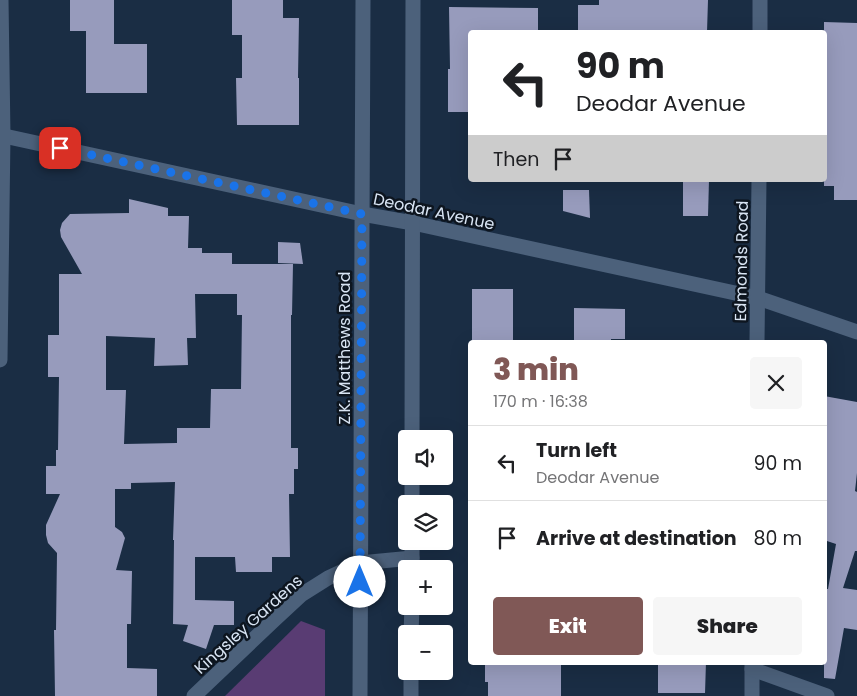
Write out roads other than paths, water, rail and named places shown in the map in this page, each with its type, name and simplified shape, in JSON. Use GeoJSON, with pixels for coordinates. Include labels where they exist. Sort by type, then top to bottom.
{"type":"FeatureCollection","features":[{"type":"Feature","properties":{"kind":"street"},"geometry":{"type":"LineString","coordinates":[[0,360],[1,0]]}},
{"type":"Feature","properties":{"kind":"street","name":"Z.K. Matthews Road"},"geometry":{"type":"LineString","coordinates":[[360,696],[363,0]]}},
{"type":"Feature","properties":{"kind":"street"},"geometry":{"type":"LineString","coordinates":[[412,430],[413,0]]}},
{"type":"Feature","properties":{"kind":"street"},"geometry":{"type":"LineString","coordinates":[[760,0],[760,30]]}},
{"type":"Feature","properties":{"kind":"street","name":"Deodar Avenue"},"geometry":{"type":"LineString","coordinates":[[1,135],[758,298],[857,332]]}},
{"type":"Feature","properties":{"kind":"street","name":"Edmonds Road"},"geometry":{"type":"LineString","coordinates":[[757,340],[759,182]]}},
{"type":"Feature","properties":{"kind":"street","name":"Kingsley Gardens"},"geometry":{"type":"LineString","coordinates":[[194,696],[301,595],[328,578],[360,563],[398,563]]}},
{"type":"Feature","properties":{"kind":"street"},"geometry":{"type":"LineString","coordinates":[[752,696],[752,666],[827,696]]}},
{"type":"Feature","properties":{"kind":"street"},"geometry":{"type":"LineString","coordinates":[[411,680],[411,696]]}}]}
